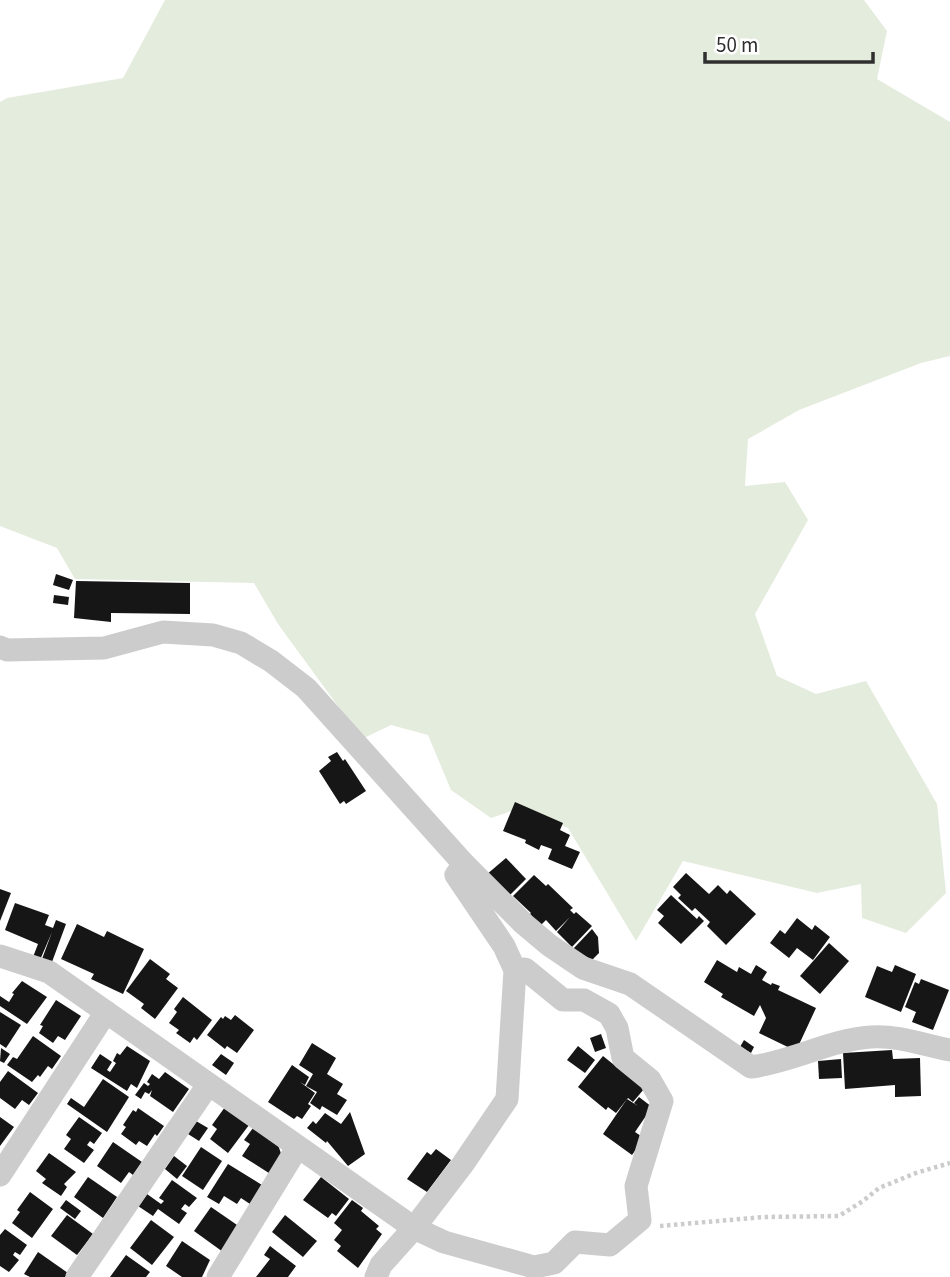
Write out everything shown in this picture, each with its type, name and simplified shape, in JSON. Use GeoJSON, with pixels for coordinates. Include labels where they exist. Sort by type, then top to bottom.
{"type":"FeatureCollection","features":[{"type":"Feature","properties":{"kind":"street"},"geometry":{"type":"LineString","coordinates":[[0,647],[7,650],[104,648],[163,632],[213,635],[241,643],[271,661],[306,688],[464,864],[549,945],[583,968],[630,984],[751,1068],[770,1065],[839,1042],[872,1037],[904,1039],[950,1051]]}},
{"type":"Feature","properties":{"kind":"street"},"geometry":{"type":"LineString","coordinates":[[376,1277],[381,1265],[414,1228],[463,1164],[507,1099],[515,970],[504,946],[456,875],[464,864]]}},
{"type":"Feature","properties":{"kind":"street"},"geometry":{"type":"LineString","coordinates":[[0,957],[49,972],[414,1228],[444,1242],[534,1267],[554,1263],[575,1242],[610,1245],[640,1220],[636,1186],[662,1101],[650,1080],[623,1058],[617,1028],[609,1014],[584,1000],[563,1000],[525,969],[515,970]]}},
{"type":"Feature","properties":{"kind":"street"},"geometry":{"type":"LineString","coordinates":[[0,1175],[106,1012]]}},
{"type":"Feature","properties":{"kind":"street"},"geometry":{"type":"LineString","coordinates":[[77,1277],[208,1085]]}},
{"type":"Feature","properties":{"kind":"street"},"geometry":{"type":"LineString","coordinates":[[218,1277],[297,1148]]}},
{"type":"Feature","properties":{"kind":"path"},"geometry":{"type":"LineString","coordinates":[[640,1220],[656,1227],[764,1217],[839,1216],[878,1188],[950,1163]]}},
{"type":"Feature","properties":{"kind":"green space"},"geometry":{"type":"Polygon","coordinates":[[[165,0],[864,0],[887,31],[877,79],[950,122],[950,356],[921,363],[799,410],[748,439],[745,486],[785,482],[808,520],[755,614],[777,676],[816,694],[866,681],[937,804],[946,893],[906,933],[862,918],[861,884],[817,893],[683,861],[636,941],[568,828],[520,808],[491,818],[451,790],[428,735],[391,725],[362,739],[278,624],[254,583],[75,579],[57,548],[0,526],[0,102],[7,98],[123,78],[165,0]]]}},
{"type":"Feature","properties":{"kind":"building"},"geometry":{"type":"Polygon","coordinates":[[[56,574],[73,580],[69,590],[53,585],[56,574]]]}},
{"type":"Feature","properties":{"kind":"building"},"geometry":{"type":"Polygon","coordinates":[[[76,581],[190,583],[190,614],[111,613],[111,622],[74,618],[76,581]]]}},
{"type":"Feature","properties":{"kind":"building"},"geometry":{"type":"Polygon","coordinates":[[[54,595],[69,597],[68,605],[53,603],[54,595]]]}},
{"type":"Feature","properties":{"kind":"building"},"geometry":{"type":"Polygon","coordinates":[[[337,752],[343,761],[345,759],[366,791],[346,804],[344,801],[340,804],[319,771],[331,761],[328,757],[337,752]]]}},
{"type":"Feature","properties":{"kind":"building"},"geometry":{"type":"Polygon","coordinates":[[[515,802],[563,823],[560,830],[570,835],[565,846],[580,852],[572,869],[548,859],[552,849],[541,845],[539,850],[525,843],[526,840],[503,831],[515,802]]]}},
{"type":"Feature","properties":{"kind":"building"},"geometry":{"type":"Polygon","coordinates":[[[506,858],[526,879],[508,897],[486,875],[506,858]]]}},
{"type":"Feature","properties":{"kind":"building"},"geometry":{"type":"Polygon","coordinates":[[[686,873],[709,894],[718,885],[727,894],[730,890],[756,914],[726,945],[707,926],[710,922],[695,908],[692,911],[678,898],[681,895],[673,887],[686,873]]]}},
{"type":"Feature","properties":{"kind":"building"},"geometry":{"type":"Polygon","coordinates":[[[534,875],[546,886],[548,884],[573,908],[570,910],[574,914],[576,912],[592,926],[572,947],[557,932],[570,917],[556,931],[546,920],[538,928],[527,917],[531,913],[513,896],[534,875]]]}},
{"type":"Feature","properties":{"kind":"building"},"geometry":{"type":"Polygon","coordinates":[[[0,889],[11,893],[0,921],[0,889]]]}},
{"type":"Feature","properties":{"kind":"building"},"geometry":{"type":"Polygon","coordinates":[[[671,895],[697,919],[699,916],[704,921],[681,944],[658,923],[664,916],[657,910],[671,895]]]}},
{"type":"Feature","properties":{"kind":"building"},"geometry":{"type":"Polygon","coordinates":[[[15,903],[49,915],[45,925],[53,928],[56,920],[66,924],[52,962],[42,959],[52,932],[40,960],[33,957],[38,944],[5,930],[15,903]]]}},
{"type":"Feature","properties":{"kind":"building"},"geometry":{"type":"Polygon","coordinates":[[[797,918],[812,930],[815,925],[830,937],[813,960],[797,948],[789,958],[770,943],[780,930],[785,934],[797,918]]]}},
{"type":"Feature","properties":{"kind":"building"},"geometry":{"type":"Polygon","coordinates":[[[77,924],[104,937],[107,931],[144,949],[123,994],[91,979],[94,974],[61,959],[77,924]]]}},
{"type":"Feature","properties":{"kind":"building"},"geometry":{"type":"Polygon","coordinates":[[[592,929],[598,937],[599,953],[592,960],[573,949],[592,929]]]}},
{"type":"Feature","properties":{"kind":"building"},"geometry":{"type":"Polygon","coordinates":[[[829,943],[849,961],[820,994],[800,976],[829,943]]]}},
{"type":"Feature","properties":{"kind":"building"},"geometry":{"type":"Polygon","coordinates":[[[150,959],[170,974],[166,979],[178,988],[155,1019],[141,1008],[144,1004],[126,991],[150,959]]]}},
{"type":"Feature","properties":{"kind":"building"},"geometry":{"type":"Polygon","coordinates":[[[717,960],[737,972],[739,967],[751,974],[756,965],[767,972],[762,980],[780,986],[778,990],[816,1008],[796,1051],[759,1033],[766,1018],[760,1005],[754,1016],[721,997],[723,994],[704,982],[717,960]]]}},
{"type":"Feature","properties":{"kind":"building"},"geometry":{"type":"Polygon","coordinates":[[[895,965],[916,974],[901,1012],[865,997],[877,966],[892,972],[895,965]]]}},
{"type":"Feature","properties":{"kind":"building"},"geometry":{"type":"Polygon","coordinates":[[[921,979],[949,990],[933,1030],[912,1022],[916,1012],[905,1007],[915,982],[919,984],[921,979]]]}},
{"type":"Feature","properties":{"kind":"building"},"geometry":{"type":"Polygon","coordinates":[[[22,981],[47,997],[27,1024],[0,1006],[0,996],[9,1002],[14,994],[12,993],[22,981]]]}},
{"type":"Feature","properties":{"kind":"building"},"geometry":{"type":"Polygon","coordinates":[[[183,997],[212,1020],[197,1040],[194,1037],[190,1043],[176,1033],[179,1030],[169,1023],[177,1012],[174,1009],[183,997]]]}},
{"type":"Feature","properties":{"kind":"building"},"geometry":{"type":"Polygon","coordinates":[[[56,1000],[81,1016],[65,1040],[58,1036],[53,1043],[39,1033],[43,1026],[40,1025],[56,1000]]]}},
{"type":"Feature","properties":{"kind":"building"},"geometry":{"type":"Polygon","coordinates":[[[0,1012],[21,1025],[6,1048],[0,1044],[0,1012]]]}},
{"type":"Feature","properties":{"kind":"building"},"geometry":{"type":"Polygon","coordinates":[[[235,1015],[254,1030],[237,1053],[227,1046],[225,1049],[207,1035],[221,1017],[223,1019],[225,1016],[231,1020],[235,1015]]]}},
{"type":"Feature","properties":{"kind":"building"},"geometry":{"type":"Polygon","coordinates":[[[601,1034],[606,1048],[595,1052],[590,1038],[601,1034]]]}},
{"type":"Feature","properties":{"kind":"building"},"geometry":{"type":"Polygon","coordinates":[[[33,1036],[61,1056],[52,1069],[48,1066],[40,1077],[38,1075],[32,1082],[7,1065],[13,1057],[17,1059],[33,1036]]]}},
{"type":"Feature","properties":{"kind":"building"},"geometry":{"type":"Polygon","coordinates":[[[744,1040],[754,1047],[751,1053],[740,1047],[744,1040]]]}},
{"type":"Feature","properties":{"kind":"building"},"geometry":{"type":"Polygon","coordinates":[[[312,1043],[336,1058],[327,1074],[343,1084],[337,1094],[347,1100],[337,1115],[322,1106],[320,1110],[310,1103],[317,1092],[306,1086],[313,1074],[299,1065],[312,1043]]]}},
{"type":"Feature","properties":{"kind":"building"},"geometry":{"type":"Polygon","coordinates":[[[127,1046],[150,1061],[137,1088],[131,1084],[127,1091],[91,1068],[100,1054],[112,1062],[107,1070],[110,1072],[116,1063],[113,1061],[117,1053],[120,1055],[127,1046]]]}},
{"type":"Feature","properties":{"kind":"building"},"geometry":{"type":"Polygon","coordinates":[[[578,1046],[595,1060],[585,1073],[567,1060],[578,1046]]]}},
{"type":"Feature","properties":{"kind":"building"},"geometry":{"type":"Polygon","coordinates":[[[1,1048],[10,1054],[4,1063],[0,1061],[1,1048]]]}},
{"type":"Feature","properties":{"kind":"building"},"geometry":{"type":"Polygon","coordinates":[[[892,1050],[893,1059],[920,1058],[921,1096],[895,1097],[895,1085],[845,1089],[843,1053],[892,1050]]]}},
{"type":"Feature","properties":{"kind":"building"},"geometry":{"type":"Polygon","coordinates":[[[221,1054],[234,1063],[226,1075],[212,1065],[221,1054]]]}},
{"type":"Feature","properties":{"kind":"building"},"geometry":{"type":"Polygon","coordinates":[[[603,1056],[644,1089],[633,1102],[628,1098],[616,1113],[608,1107],[606,1110],[578,1087],[603,1056]]]}},
{"type":"Feature","properties":{"kind":"building"},"geometry":{"type":"Polygon","coordinates":[[[841,1059],[842,1078],[819,1079],[818,1061],[841,1059]]]}},
{"type":"Feature","properties":{"kind":"building"},"geometry":{"type":"Polygon","coordinates":[[[292,1065],[309,1077],[305,1085],[300,1082],[315,1093],[308,1104],[311,1106],[302,1119],[297,1116],[294,1119],[268,1102],[292,1065]]]}},
{"type":"Feature","properties":{"kind":"building"},"geometry":{"type":"Polygon","coordinates":[[[8,1071],[38,1093],[29,1105],[22,1100],[15,1109],[0,1098],[0,1082],[8,1071]]]}},
{"type":"Feature","properties":{"kind":"building"},"geometry":{"type":"Polygon","coordinates":[[[165,1072],[189,1089],[173,1112],[150,1096],[152,1090],[149,1094],[145,1092],[141,1099],[135,1095],[144,1083],[148,1086],[150,1084],[147,1082],[152,1074],[159,1079],[165,1072]]]}},
{"type":"Feature","properties":{"kind":"building"},"geometry":{"type":"Polygon","coordinates":[[[103,1079],[129,1097],[107,1132],[67,1104],[71,1098],[84,1107],[103,1079]]]}},
{"type":"Feature","properties":{"kind":"building"},"geometry":{"type":"Polygon","coordinates":[[[639,1097],[652,1107],[635,1132],[644,1138],[632,1155],[603,1134],[627,1099],[638,1106],[634,1103],[639,1097]]]}},
{"type":"Feature","properties":{"kind":"building"},"geometry":{"type":"Polygon","coordinates":[[[225,1107],[249,1125],[228,1153],[210,1139],[217,1129],[212,1125],[225,1107]]]}},
{"type":"Feature","properties":{"kind":"building"},"geometry":{"type":"Polygon","coordinates":[[[138,1108],[164,1126],[147,1146],[139,1141],[136,1145],[121,1134],[126,1127],[123,1125],[133,1110],[136,1112],[138,1108]]]}},
{"type":"Feature","properties":{"kind":"building"},"geometry":{"type":"Polygon","coordinates":[[[350,1112],[365,1154],[348,1166],[327,1141],[326,1143],[307,1128],[313,1121],[316,1124],[325,1113],[341,1124],[350,1112]]]}},
{"type":"Feature","properties":{"kind":"building"},"geometry":{"type":"Polygon","coordinates":[[[0,1117],[14,1127],[0,1146],[0,1117]]]}},
{"type":"Feature","properties":{"kind":"building"},"geometry":{"type":"Polygon","coordinates":[[[79,1117],[102,1133],[94,1144],[90,1141],[87,1145],[94,1150],[84,1163],[64,1149],[71,1139],[66,1135],[79,1117]]]}},
{"type":"Feature","properties":{"kind":"building"},"geometry":{"type":"Polygon","coordinates":[[[196,1121],[208,1128],[199,1141],[188,1134],[196,1121]]]}},
{"type":"Feature","properties":{"kind":"building"},"geometry":{"type":"Polygon","coordinates":[[[253,1128],[278,1145],[283,1159],[272,1175],[242,1156],[250,1144],[244,1140],[253,1128]]]}},
{"type":"Feature","properties":{"kind":"building"},"geometry":{"type":"Polygon","coordinates":[[[113,1142],[142,1162],[133,1175],[129,1172],[121,1183],[97,1166],[113,1142]]]}},
{"type":"Feature","properties":{"kind":"building"},"geometry":{"type":"Polygon","coordinates":[[[201,1147],[222,1161],[203,1190],[182,1176],[201,1147]]]}},
{"type":"Feature","properties":{"kind":"building"},"geometry":{"type":"Polygon","coordinates":[[[436,1149],[451,1160],[427,1192],[407,1179],[427,1152],[431,1155],[436,1149]]]}},
{"type":"Feature","properties":{"kind":"building"},"geometry":{"type":"Polygon","coordinates":[[[49,1153],[76,1172],[64,1184],[67,1187],[61,1196],[42,1183],[46,1179],[36,1171],[49,1153]]]}},
{"type":"Feature","properties":{"kind":"building"},"geometry":{"type":"Polygon","coordinates":[[[174,1156],[187,1166],[177,1179],[165,1169],[174,1156]]]}},
{"type":"Feature","properties":{"kind":"building"},"geometry":{"type":"Polygon","coordinates":[[[228,1164],[262,1185],[250,1204],[241,1198],[237,1204],[224,1196],[219,1204],[207,1197],[228,1164]]]}},
{"type":"Feature","properties":{"kind":"building"},"geometry":{"type":"Polygon","coordinates":[[[88,1177],[117,1197],[103,1218],[74,1197],[88,1177]]]}},
{"type":"Feature","properties":{"kind":"building"},"geometry":{"type":"Polygon","coordinates":[[[321,1177],[349,1199],[336,1216],[332,1213],[328,1218],[303,1200],[321,1177]]]}},
{"type":"Feature","properties":{"kind":"building"},"geometry":{"type":"Polygon","coordinates":[[[172,1180],[197,1198],[189,1207],[185,1204],[181,1209],[187,1213],[179,1224],[158,1209],[153,1216],[138,1206],[147,1194],[161,1204],[164,1201],[159,1198],[172,1180]]]}},
{"type":"Feature","properties":{"kind":"building"},"geometry":{"type":"Polygon","coordinates":[[[30,1192],[53,1209],[32,1238],[12,1223],[20,1212],[17,1210],[30,1192]]]}},
{"type":"Feature","properties":{"kind":"building"},"geometry":{"type":"Polygon","coordinates":[[[66,1200],[81,1211],[75,1219],[60,1208],[66,1200]]]}},
{"type":"Feature","properties":{"kind":"building"},"geometry":{"type":"Polygon","coordinates":[[[352,1200],[379,1226],[376,1229],[382,1234],[358,1268],[337,1251],[341,1246],[334,1240],[342,1230],[334,1223],[352,1200]]]}},
{"type":"Feature","properties":{"kind":"building"},"geometry":{"type":"Polygon","coordinates":[[[211,1207],[240,1227],[223,1252],[194,1231],[211,1207]]]}},
{"type":"Feature","properties":{"kind":"building"},"geometry":{"type":"Polygon","coordinates":[[[67,1215],[93,1234],[77,1255],[51,1236],[67,1215]]]}},
{"type":"Feature","properties":{"kind":"building"},"geometry":{"type":"Polygon","coordinates":[[[285,1215],[317,1241],[303,1257],[272,1232],[285,1215]]]}},
{"type":"Feature","properties":{"kind":"building"},"geometry":{"type":"Polygon","coordinates":[[[151,1220],[174,1237],[152,1265],[130,1248],[151,1220]]]}},
{"type":"Feature","properties":{"kind":"building"},"geometry":{"type":"Polygon","coordinates":[[[5,1229],[27,1245],[20,1255],[15,1252],[13,1255],[19,1260],[9,1272],[0,1266],[0,1235],[5,1229]]]}},
{"type":"Feature","properties":{"kind":"building"},"geometry":{"type":"Polygon","coordinates":[[[182,1241],[210,1260],[202,1277],[182,1277],[166,1266],[182,1241]]]}},
{"type":"Feature","properties":{"kind":"building"},"geometry":{"type":"Polygon","coordinates":[[[270,1246],[296,1266],[288,1277],[256,1277],[270,1259],[264,1255],[270,1246]]]}},
{"type":"Feature","properties":{"kind":"building"},"geometry":{"type":"Polygon","coordinates":[[[38,1252],[68,1273],[65,1277],[30,1277],[24,1274],[38,1252]]]}},
{"type":"Feature","properties":{"kind":"building"},"geometry":{"type":"Polygon","coordinates":[[[126,1255],[150,1272],[146,1277],[110,1277],[126,1255]]]}}]}
